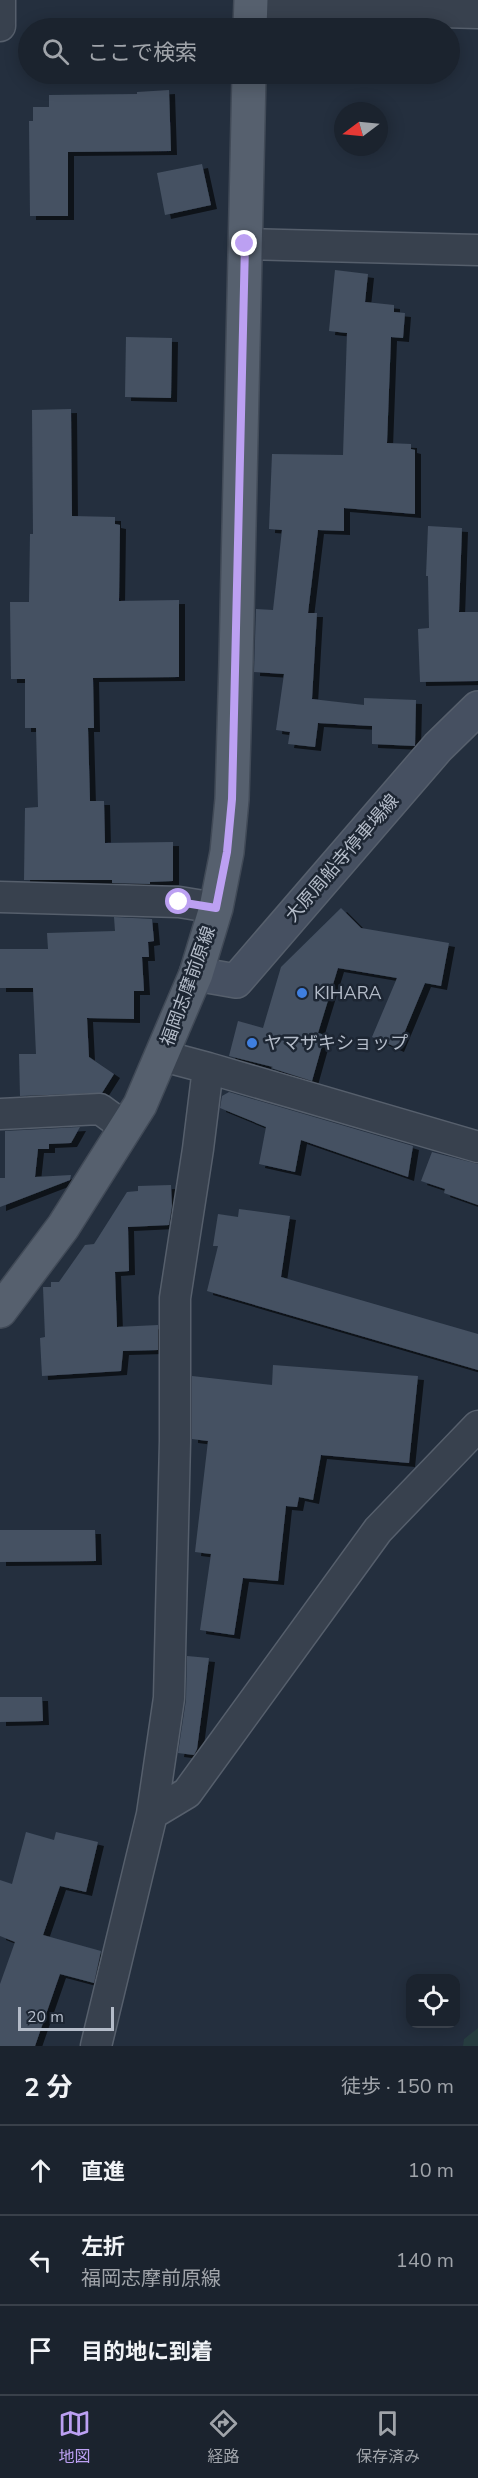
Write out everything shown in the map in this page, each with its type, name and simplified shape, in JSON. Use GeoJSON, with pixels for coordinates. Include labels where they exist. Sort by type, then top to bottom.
{"type":"FeatureCollection","features":[{"type":"Feature","properties":{"kind":"main road","name":"福岡志摩前原線"},"geometry":{"type":"LineString","coordinates":[[0,1311],[63,1227],[140,1104],[163,1056],[196,974],[216,908],[227,852],[232,799],[249,84]]}},
{"type":"Feature","properties":{"kind":"main road","name":"大原周船寺停車場線"},"geometry":{"type":"LineString","coordinates":[[196,974],[236,981],[438,747],[478,708]]}},
{"type":"Feature","properties":{"kind":"street"},"geometry":{"type":"LineString","coordinates":[[0,0],[0,26]]}},
{"type":"Feature","properties":{"kind":"street"},"geometry":{"type":"LineString","coordinates":[[250,12],[478,13]]}},
{"type":"Feature","properties":{"kind":"street"},"geometry":{"type":"LineString","coordinates":[[245,244],[478,250]]}},
{"type":"Feature","properties":{"kind":"street"},"geometry":{"type":"LineString","coordinates":[[0,897],[179,902],[216,908]]}},
{"type":"Feature","properties":{"kind":"street"},"geometry":{"type":"LineString","coordinates":[[163,1056],[478,1147]]}},
{"type":"Feature","properties":{"kind":"street"},"geometry":{"type":"LineString","coordinates":[[96,2046],[152,1814],[169,1698],[175,1441],[175,1298],[208,1068]]}},
{"type":"Feature","properties":{"kind":"street"},"geometry":{"type":"LineString","coordinates":[[0,1114],[100,1109],[126,1128]]}},
{"type":"Feature","properties":{"kind":"street"},"geometry":{"type":"LineString","coordinates":[[152,1814],[187,1792],[378,1530],[478,1426]]}},
{"type":"Feature","properties":{"kind":"green space"},"geometry":{"type":"Polygon","coordinates":[[[478,2028],[478,2046],[463,2046],[464,2039],[478,2028]]]}},
{"type":"Feature","properties":{"kind":"building"},"geometry":{"type":"Polygon","coordinates":[[[169,90],[171,151],[68,152],[68,216],[30,216],[29,121],[33,121],[33,107],[49,107],[49,95],[137,94],[137,92],[169,90]]]}},
{"type":"Feature","properties":{"kind":"building"},"geometry":{"type":"Polygon","coordinates":[[[202,164],[211,205],[165,215],[157,173],[202,164]]]}},
{"type":"Feature","properties":{"kind":"building"},"geometry":{"type":"Polygon","coordinates":[[[335,270],[368,274],[365,302],[394,305],[394,312],[405,313],[403,338],[391,337],[387,443],[411,444],[411,449],[415,450],[415,514],[344,508],[344,531],[318,530],[308,613],[317,613],[312,699],[364,705],[364,698],[416,700],[415,746],[372,744],[372,726],[318,723],[315,747],[288,744],[290,732],[276,730],[284,674],[254,672],[256,609],[273,610],[282,530],[269,529],[272,454],[343,455],[347,333],[329,331],[335,270]]]}},
{"type":"Feature","properties":{"kind":"building"},"geometry":{"type":"Polygon","coordinates":[[[126,337],[172,338],[171,398],[125,397],[126,337]]]}},
{"type":"Feature","properties":{"kind":"building"},"geometry":{"type":"Polygon","coordinates":[[[71,409],[72,516],[115,517],[115,524],[120,525],[119,601],[179,600],[179,677],[93,678],[94,728],[88,728],[90,801],[104,801],[105,843],[173,842],[173,881],[150,882],[150,884],[112,883],[112,880],[24,880],[25,808],[38,807],[36,728],[25,728],[25,679],[11,679],[10,602],[29,602],[30,534],[33,534],[32,410],[71,409]]]}},
{"type":"Feature","properties":{"kind":"building"},"geometry":{"type":"Polygon","coordinates":[[[428,526],[462,528],[459,612],[478,612],[478,681],[420,682],[418,629],[429,628],[428,576],[426,576],[428,526]]]}},
{"type":"Feature","properties":{"kind":"building"},"geometry":{"type":"Polygon","coordinates":[[[341,908],[361,928],[449,943],[441,986],[425,983],[398,1048],[372,1037],[397,978],[338,968],[318,1033],[325,1035],[312,1081],[271,1068],[273,1067],[229,1056],[238,1021],[263,1028],[281,967],[341,908]]]}},
{"type":"Feature","properties":{"kind":"building"},"geometry":{"type":"Polygon","coordinates":[[[114,917],[152,919],[154,941],[148,942],[149,957],[142,957],[144,991],[134,991],[134,1019],[87,1018],[89,1057],[114,1074],[102,1093],[20,1096],[19,1054],[36,1054],[33,988],[0,988],[0,949],[48,949],[47,933],[115,931],[114,917]]]}},
{"type":"Feature","properties":{"kind":"building"},"geometry":{"type":"Polygon","coordinates":[[[229,1092],[413,1146],[408,1177],[301,1140],[295,1172],[259,1164],[266,1127],[220,1108],[222,1096],[229,1092]]]}},
{"type":"Feature","properties":{"kind":"building"},"geometry":{"type":"Polygon","coordinates":[[[80,1127],[71,1143],[49,1144],[49,1149],[38,1149],[35,1177],[71,1175],[70,1180],[0,1207],[0,1178],[5,1178],[5,1131],[80,1127]]]}},
{"type":"Feature","properties":{"kind":"building"},"geometry":{"type":"Polygon","coordinates":[[[432,1152],[478,1164],[478,1205],[444,1193],[445,1189],[421,1181],[432,1152]]]}},
{"type":"Feature","properties":{"kind":"building"},"geometry":{"type":"Polygon","coordinates":[[[171,1185],[172,1206],[169,1225],[128,1227],[129,1271],[115,1272],[117,1327],[158,1325],[158,1350],[123,1351],[121,1371],[42,1376],[40,1338],[45,1337],[43,1287],[51,1287],[51,1282],[59,1282],[85,1245],[94,1244],[127,1192],[138,1191],[138,1186],[171,1185]]]}},
{"type":"Feature","properties":{"kind":"building"},"geometry":{"type":"Polygon","coordinates":[[[239,1209],[290,1216],[281,1277],[478,1334],[478,1370],[207,1291],[218,1246],[213,1246],[218,1214],[238,1217],[239,1209]]]}},
{"type":"Feature","properties":{"kind":"building"},"geometry":{"type":"Polygon","coordinates":[[[273,1365],[418,1376],[409,1463],[321,1455],[313,1500],[299,1497],[297,1507],[286,1506],[278,1581],[243,1578],[234,1635],[200,1630],[211,1554],[195,1552],[208,1441],[192,1439],[192,1376],[272,1385],[273,1365]]]}},
{"type":"Feature","properties":{"kind":"building"},"geometry":{"type":"Polygon","coordinates":[[[0,1530],[95,1530],[96,1561],[0,1562],[0,1530]]]}},
{"type":"Feature","properties":{"kind":"building"},"geometry":{"type":"Polygon","coordinates":[[[187,1656],[209,1658],[197,1749],[194,1755],[178,1753],[186,1700],[187,1656]]]}},
{"type":"Feature","properties":{"kind":"building"},"geometry":{"type":"Polygon","coordinates":[[[0,1697],[42,1697],[43,1721],[0,1722],[0,1697]]]}},
{"type":"Feature","properties":{"kind":"building"},"geometry":{"type":"Polygon","coordinates":[[[26,1832],[54,1840],[56,1832],[98,1842],[86,1892],[60,1886],[43,1935],[101,1951],[94,1983],[60,1974],[35,2046],[0,2046],[0,1984],[15,1942],[0,1936],[0,1880],[12,1884],[26,1832]]]}},
{"type":"Feature","properties":{"kind":"place","name":"KIHARA"},"geometry":{"type":"Point","coordinates":[302,993]}},
{"type":"Feature","properties":{"kind":"place","name":"ヤマザキショップ"},"geometry":{"type":"Point","coordinates":[252,1043]}},
{"type":"Feature","properties":{"kind":"route"},"geometry":{"type":"LineString","coordinates":[[179,902],[216,908],[227,852],[232,799],[245,244]]}}]}
